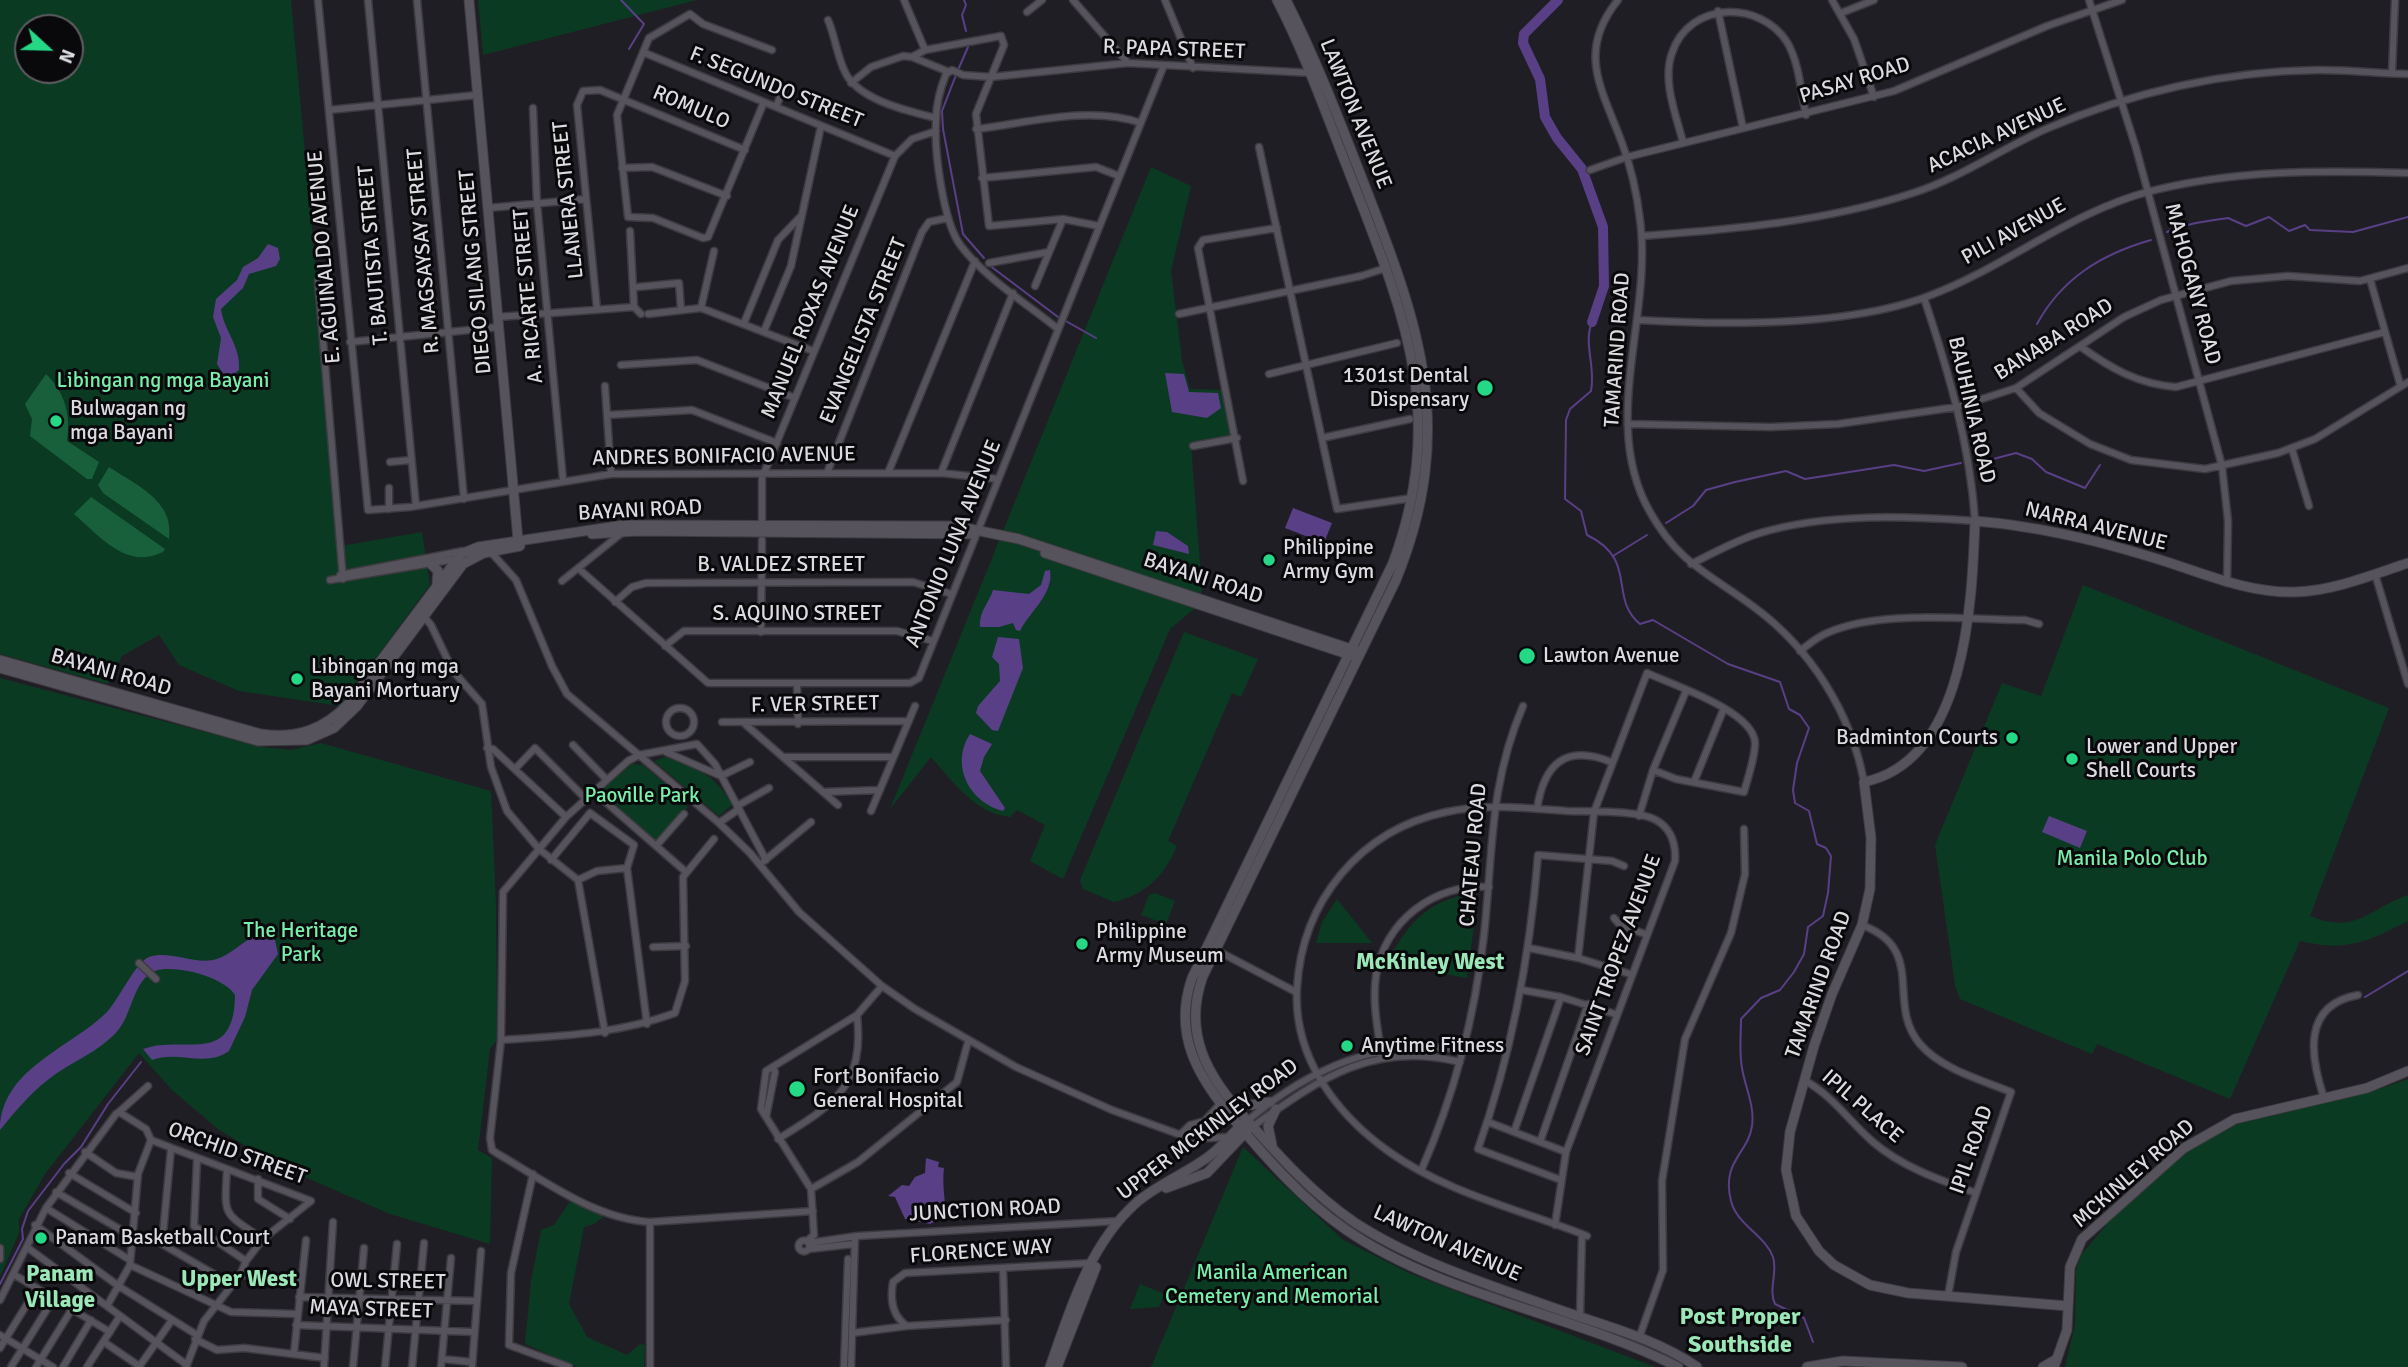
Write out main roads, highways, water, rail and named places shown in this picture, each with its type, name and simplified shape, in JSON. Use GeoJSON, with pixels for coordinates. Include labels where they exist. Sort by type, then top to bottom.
{"type":"FeatureCollection","features":[{"type":"Feature","properties":{"kind":"main road","name":"DIEGO SILANG STREET"},"geometry":{"type":"LineString","coordinates":[[469,0],[518,540]]}},
{"type":"Feature","properties":{"kind":"main road","name":"LAWTON AVENUE"},"geometry":{"type":"LineString","coordinates":[[1277,0],[1316,71],[1403,315],[1418,386],[1419,430],[1412,498],[1393,563],[1359,636],[1355,654],[1341,671],[1188,990],[1186,1039],[1201,1077],[1311,1201],[1365,1241],[1438,1276],[1635,1348],[1678,1367]]}},
{"type":"Feature","properties":{"kind":"main road","name":"LAWTON AVENUE"},"geometry":{"type":"LineString","coordinates":[[1224,1102],[1206,1067],[1195,1026],[1199,988],[1220,953],[1355,654],[1402,564],[1420,502],[1426,461],[1426,388],[1412,312],[1286,0]]}},
{"type":"Feature","properties":{"kind":"main road","name":"NARRA AVENUE"},"geometry":{"type":"LineString","coordinates":[[1975,521],[2043,529],[2094,540],[2227,583],[2270,592],[2305,592],[2408,563]]}},
{"type":"Feature","properties":{"kind":"main road","name":"BAUHINIA ROAD"},"geometry":{"type":"LineString","coordinates":[[1864,782],[1894,771],[1914,755],[1930,735],[1956,676],[1968,620],[1975,521]]}},
{"type":"Feature","properties":{"kind":"main road","name":"BAYANI ROAD"},"geometry":{"type":"LineString","coordinates":[[420,613],[454,560],[518,540],[624,528],[762,532],[977,531],[1019,538],[1355,654]]}},
{"type":"Feature","properties":{"kind":"main road","name":"BAYANI ROAD"},"geometry":{"type":"LineString","coordinates":[[489,549],[624,528]]}},
{"type":"Feature","properties":{"kind":"main road","name":"BAYANI ROAD"},"geometry":{"type":"LineString","coordinates":[[0,668],[246,734],[288,736],[305,733],[329,722],[349,703],[420,613],[472,553]]}},
{"type":"Feature","properties":{"kind":"main road"},"geometry":{"type":"LineString","coordinates":[[430,564],[438,571],[438,582]]}},
{"type":"Feature","properties":{"kind":"main road"},"geometry":{"type":"LineString","coordinates":[[1341,671],[1339,658],[1332,644],[1359,636]]}},
{"type":"Feature","properties":{"kind":"main road","name":"BAYANI ROAD"},"geometry":{"type":"LineString","coordinates":[[0,660],[246,734]]}},
{"type":"Feature","properties":{"kind":"main road","name":"TAMARIND ROAD"},"geometry":{"type":"LineString","coordinates":[[1864,782],[1872,861],[1862,925],[1832,994],[1790,1132],[1786,1170],[1797,1216],[1808,1236],[1834,1265],[1856,1279],[1888,1290],[2068,1304]]}},
{"type":"Feature","properties":{"kind":"main road","name":"MCKINLEY ROAD"},"geometry":{"type":"LineString","coordinates":[[2056,1364],[2067,1330],[2070,1267],[2082,1239],[2184,1148],[2235,1119],[2381,1084],[2408,1071]]}},
{"type":"Feature","properties":{"kind":"main road"},"geometry":{"type":"LineString","coordinates":[[1224,1102],[1273,1105],[1268,1131],[1278,1155]]}},
{"type":"Feature","properties":{"kind":"main road","name":"LAWTON AVENUE"},"geometry":{"type":"LineString","coordinates":[[1246,1127],[1316,1193],[1369,1231],[1447,1268],[1639,1338],[1696,1367]]}},
{"type":"Feature","properties":{"kind":"main road","name":"UPPER MCKINLEY ROAD"},"geometry":{"type":"LineString","coordinates":[[1050,1367],[1094,1263],[1118,1222],[1146,1195],[1209,1157],[1229,1137],[1246,1127]]}},
{"type":"Feature","properties":{"kind":"main road","name":"UPPER MCKINLEY ROAD"},"geometry":{"type":"LineString","coordinates":[[1057,1367],[1094,1263],[1111,1238],[1142,1205],[1165,1188],[1207,1173],[1246,1127]]}},
{"type":"Feature","properties":{"kind":"main road"},"geometry":{"type":"LineString","coordinates":[[1807,1367],[1843,1360],[1962,1367]]}},
{"type":"Feature","properties":{"kind":"main road"},"geometry":{"type":"LineString","coordinates":[[2043,1367],[2056,1364]]}},
{"type":"Feature","properties":{"kind":"waterway"},"geometry":{"type":"LineString","coordinates":[[621,0],[644,24],[629,49]]}},
{"type":"Feature","properties":{"kind":"waterway"},"geometry":{"type":"LineString","coordinates":[[964,0],[966,5],[962,15],[966,31]]}},
{"type":"Feature","properties":{"kind":"waterway"},"geometry":{"type":"LineString","coordinates":[[1558,0],[1524,34],[1523,43],[1540,79],[1545,117],[1557,138],[1582,169],[1603,227],[1604,286],[1592,322]]}},
{"type":"Feature","properties":{"kind":"waterway"},"geometry":{"type":"LineString","coordinates":[[958,70],[968,47]]}},
{"type":"Feature","properties":{"kind":"waterway"},"geometry":{"type":"LineString","coordinates":[[956,75],[942,111],[943,129],[963,234],[984,258]]}},
{"type":"Feature","properties":{"kind":"waterway"},"geometry":{"type":"LineString","coordinates":[[2167,232],[2190,224],[2228,218],[2246,226],[2269,217],[2289,231],[2305,225],[2310,230],[2353,232],[2408,217]]}},
{"type":"Feature","properties":{"kind":"waterway"},"geometry":{"type":"LineString","coordinates":[[2037,324],[2058,293],[2085,270],[2116,253],[2151,240]]}},
{"type":"Feature","properties":{"kind":"waterway"},"geometry":{"type":"LineString","coordinates":[[989,265],[1058,317]]}},
{"type":"Feature","properties":{"kind":"waterway"},"geometry":{"type":"LineString","coordinates":[[1064,320],[1096,338]]}},
{"type":"Feature","properties":{"kind":"waterway"},"geometry":{"type":"LineString","coordinates":[[1592,322],[1589,339],[1591,391],[1570,409],[1566,420],[1565,499],[1581,511],[1587,535],[1603,545],[1613,556],[1626,603],[1640,624],[1653,620],[1728,664],[1780,682],[1789,709],[1800,715],[1809,728],[1797,763],[1793,790],[1795,803],[1809,811],[1817,844],[1826,848],[1831,856],[1828,893],[1823,916],[1808,927],[1804,954],[1794,972],[1780,990],[1761,998],[1741,1019],[1741,1062],[1753,1119],[1750,1136],[1732,1167],[1729,1187],[1731,1201],[1739,1217],[1764,1242],[1773,1257],[1772,1293],[1775,1304],[1804,1318],[1813,1342]]}},
{"type":"Feature","properties":{"kind":"waterway"},"geometry":{"type":"LineString","coordinates":[[1978,463],[2016,453],[2032,459],[2046,472],[2085,488],[2100,465]]}},
{"type":"Feature","properties":{"kind":"waterway"},"geometry":{"type":"LineString","coordinates":[[1666,523],[1693,506],[1706,490],[1786,471],[1805,479],[1894,465],[1924,471],[1961,463]]}},
{"type":"Feature","properties":{"kind":"waterway"},"geometry":{"type":"LineString","coordinates":[[1613,556],[1647,535]]}},
{"type":"Feature","properties":{"kind":"waterway"},"geometry":{"type":"LineString","coordinates":[[2365,997],[2408,971]]}},
{"type":"Feature","properties":{"kind":"waterway"},"geometry":{"type":"LineString","coordinates":[[0,1284],[23,1239],[22,1229],[28,1211],[64,1164],[81,1147],[108,1104],[141,1062]]}},
{"type":"Feature","properties":{"kind":"place","name":"1301st Dental Dispensary"},"geometry":{"type":"Point","coordinates":[1485,388]}},
{"type":"Feature","properties":{"kind":"place","name":"Bulwagan ng mga Bayani"},"geometry":{"type":"Point","coordinates":[56,421]}},
{"type":"Feature","properties":{"kind":"place","name":"Philippine Army Gym"},"geometry":{"type":"Point","coordinates":[1269,560]}},
{"type":"Feature","properties":{"kind":"place","name":"Lawton Avenue"},"geometry":{"type":"Point","coordinates":[1527,656]}},
{"type":"Feature","properties":{"kind":"place","name":"Libingan ng mga Bayani Mortuary"},"geometry":{"type":"Point","coordinates":[297,679]}},
{"type":"Feature","properties":{"kind":"place","name":"Badminton Courts"},"geometry":{"type":"Point","coordinates":[2012,738]}},
{"type":"Feature","properties":{"kind":"place","name":"Lower and Upper Shell Courts"},"geometry":{"type":"Point","coordinates":[2072,759]}},
{"type":"Feature","properties":{"kind":"place","name":"Philippine Army Museum"},"geometry":{"type":"Point","coordinates":[1082,944]}},
{"type":"Feature","properties":{"kind":"place","name":"Anytime Fitness"},"geometry":{"type":"Point","coordinates":[1347,1046]}},
{"type":"Feature","properties":{"kind":"place","name":"Fort Bonifacio General Hospital"},"geometry":{"type":"Point","coordinates":[797,1089]}},
{"type":"Feature","properties":{"kind":"place","name":"Panam Basketball Court"},"geometry":{"type":"Point","coordinates":[41,1238]}},
{"type":"Feature","properties":{"kind":"district","name":"McKinley West"},"geometry":{"type":"Point","coordinates":[1430,963]}},
{"type":"Feature","properties":{"kind":"district","name":"Upper West"},"geometry":{"type":"Point","coordinates":[239,1280]}},
{"type":"Feature","properties":{"kind":"district","name":"Panam Village"},"geometry":{"type":"Point","coordinates":[60,1288]}},
{"type":"Feature","properties":{"kind":"district","name":"Post Proper Southside"},"geometry":{"type":"Point","coordinates":[1740,1332]}},
{"type":"Feature","properties":{"kind":"park label","name":"Libingan ng mga Bayani"},"geometry":{"type":"Point","coordinates":[163,381]}},
{"type":"Feature","properties":{"kind":"park label","name":"Paoville Park"},"geometry":{"type":"Point","coordinates":[642,796]}},
{"type":"Feature","properties":{"kind":"park label","name":"Manila Polo Club"},"geometry":{"type":"Point","coordinates":[2132,859]}},
{"type":"Feature","properties":{"kind":"park label","name":"The Heritage Park"},"geometry":{"type":"Point","coordinates":[301,943]}},
{"type":"Feature","properties":{"kind":"park label","name":"Manila American Cemetery and Memorial"},"geometry":{"type":"Point","coordinates":[1272,1285]}}]}
